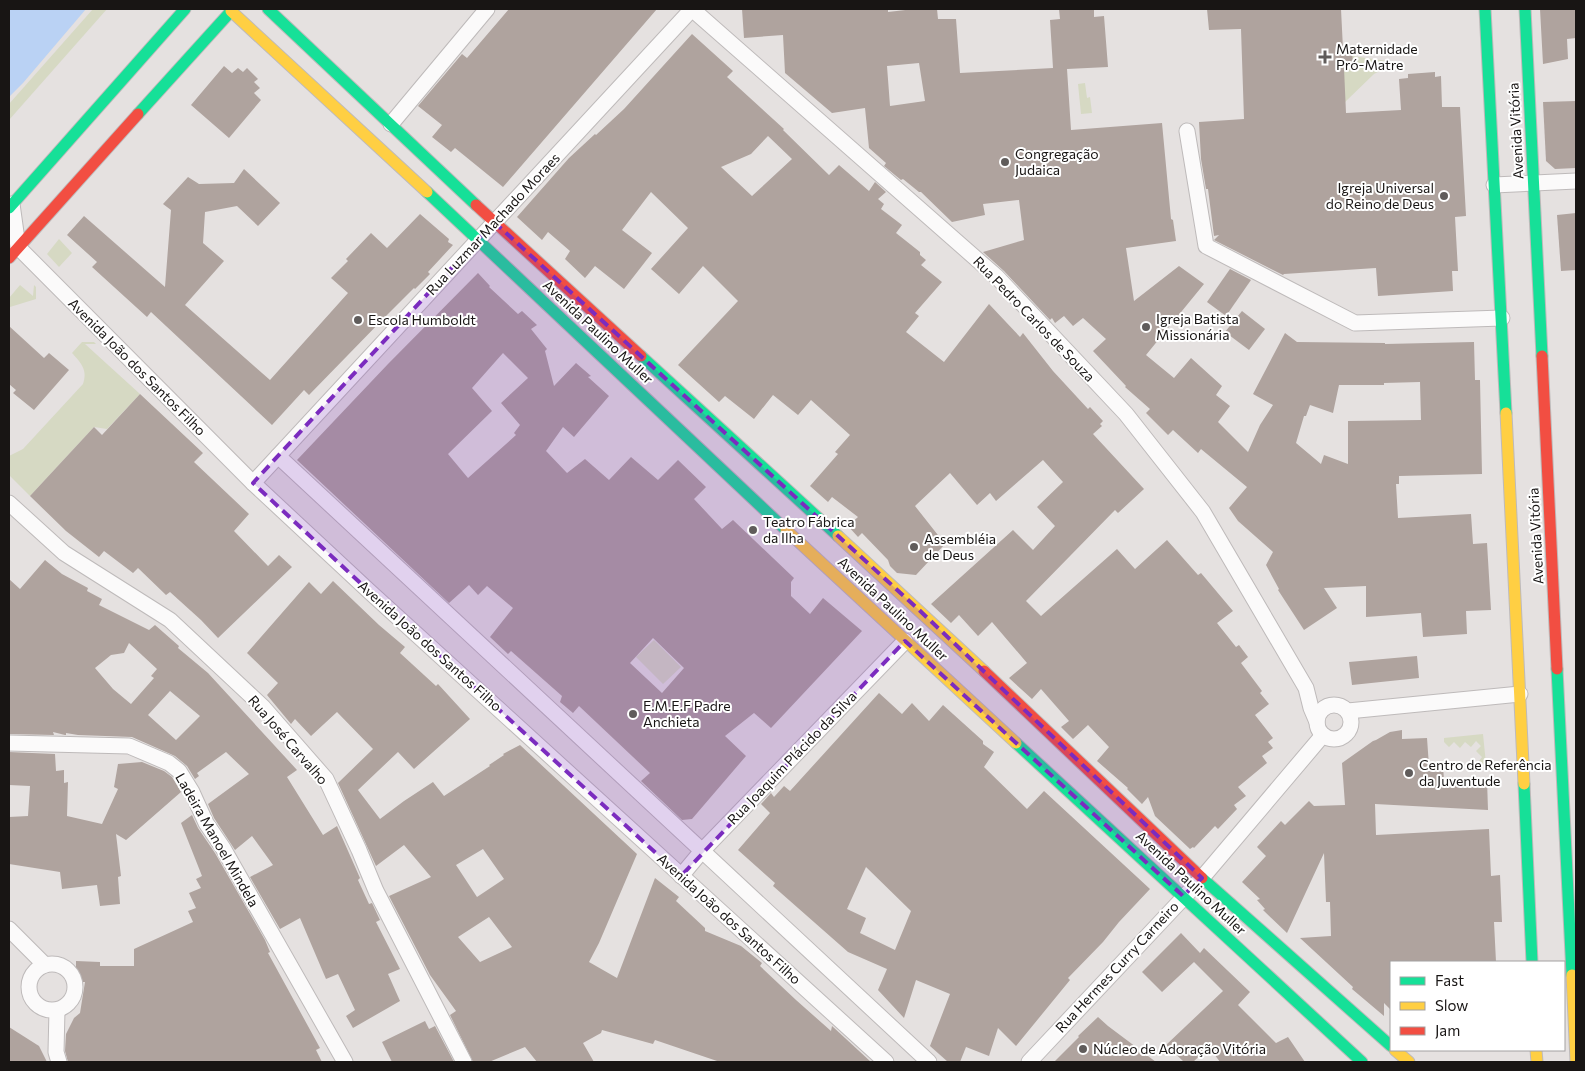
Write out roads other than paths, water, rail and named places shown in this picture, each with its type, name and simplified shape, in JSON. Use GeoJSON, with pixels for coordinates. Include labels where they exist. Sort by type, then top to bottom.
{"type":"FeatureCollection","features":[{"type":"Feature","properties":{"kind":"main road"},"geometry":{"type":"LineString","coordinates":[[11,206],[185,9]]}},
{"type":"Feature","properties":{"kind":"main road","name":"Avenida Paulino Muller"},"geometry":{"type":"LineString","coordinates":[[268,9],[494,222],[917,608],[996,689],[1052,756],[1183,896],[1362,1062]]}},
{"type":"Feature","properties":{"kind":"main road","name":"Avenida Vitória"},"geometry":{"type":"LineString","coordinates":[[1485,9],[1502,318],[1532,961]]}},
{"type":"Feature","properties":{"kind":"main road","name":"Avenida Vitória"},"geometry":{"type":"LineString","coordinates":[[1525,9],[1570,807],[1576,1061]]}},
{"type":"Feature","properties":{"kind":"main road"},"geometry":{"type":"LineString","coordinates":[[14,252],[232,10]]}},
{"type":"Feature","properties":{"kind":"main road","name":"Avenida Paulino Muller"},"geometry":{"type":"LineString","coordinates":[[232,10],[905,641],[977,702],[1052,756],[1202,878],[1390,1049]]}},
{"type":"Feature","properties":{"kind":"main road","name":"Avenida Paulino Muller"},"geometry":{"type":"LineString","coordinates":[[1393,1052],[1409,1062]]}},
{"type":"Feature","properties":{"kind":"street"},"geometry":{"type":"LineString","coordinates":[[391,124],[487,9]]}},
{"type":"Feature","properties":{"kind":"street","name":"Rua Luzmar Machado Moraes"},"geometry":{"type":"LineString","coordinates":[[253,483],[692,9]]}},
{"type":"Feature","properties":{"kind":"street","name":"Rua Pedro Carlos de Souza"},"geometry":{"type":"LineString","coordinates":[[692,9],[997,277],[1126,414],[1203,512],[1306,688],[1311,708],[1320,729]]}},
{"type":"Feature","properties":{"kind":"street"},"geometry":{"type":"LineString","coordinates":[[1187,131],[1206,246],[1355,323],[1502,318]]}},
{"type":"Feature","properties":{"kind":"street"},"geometry":{"type":"LineString","coordinates":[[1494,185],[1576,181]]}},
{"type":"Feature","properties":{"kind":"street"},"geometry":{"type":"LineString","coordinates":[[11,206],[14,252]]}},
{"type":"Feature","properties":{"kind":"street","name":"Avenida João dos Santos Filho"},"geometry":{"type":"LineString","coordinates":[[14,252],[253,483],[370,592],[886,1062]]}},
{"type":"Feature","properties":{"kind":"street"},"geometry":{"type":"LineString","coordinates":[[278,456],[929,1062]]}},
{"type":"Feature","properties":{"kind":"street","name":"Rua José Carvalho"},"geometry":{"type":"LineString","coordinates":[[9,503],[64,553],[170,620],[263,707],[326,779],[376,891],[464,1062]]}},
{"type":"Feature","properties":{"kind":"street","name":"Rua Joaquim Plácido da Silva"},"geometry":{"type":"LineString","coordinates":[[681,876],[905,641]]}},
{"type":"Feature","properties":{"kind":"street","name":"Rua Pedro Carlos de Souza"},"geometry":{"type":"LineString","coordinates":[[1306,688],[1334,704]]}},
{"type":"Feature","properties":{"kind":"street"},"geometry":{"type":"LineString","coordinates":[[1348,711],[1520,694]]}},
{"type":"Feature","properties":{"kind":"street"},"geometry":{"type":"LineString","coordinates":[[1320,729],[1330,739],[1344,737],[1349,732],[1352,718],[1343,706],[1334,704]]}},
{"type":"Feature","properties":{"kind":"street","name":"Rua Hermes Curry Carneiro"},"geometry":{"type":"LineString","coordinates":[[1029,1062],[1183,896],[1202,878],[1320,729],[1318,715],[1322,709],[1334,704]]}},
{"type":"Feature","properties":{"kind":"street","name":"Ladeira Manoel Mindela"},"geometry":{"type":"LineString","coordinates":[[9,743],[129,746],[169,763],[179,771],[192,792],[206,823],[223,848],[345,1062]]}},
{"type":"Feature","properties":{"kind":"street"},"geometry":{"type":"LineString","coordinates":[[9,929],[45,965]]}},
{"type":"Feature","properties":{"kind":"street"},"geometry":{"type":"LineString","coordinates":[[45,965],[63,966],[73,976],[75,990],[72,997],[69,1003],[57,1010],[51,1011],[36,1005],[29,990],[32,975],[45,965]]}},
{"type":"Feature","properties":{"kind":"street"},"geometry":{"type":"LineString","coordinates":[[57,1010],[56,1052],[59,1062]]}},
{"type":"Feature","properties":{"kind":"water"},"geometry":{"type":"Polygon","coordinates":[[[9,9],[86,9],[9,97],[9,9]]]}},
{"type":"Feature","properties":{"kind":"place","name":"Maternidade Pró-Matre"},"geometry":{"type":"Point","coordinates":[1325,57]}},
{"type":"Feature","properties":{"kind":"place","name":"Congregação Judaica"},"geometry":{"type":"Point","coordinates":[1005,162]}},
{"type":"Feature","properties":{"kind":"place","name":"Igreja Universal do Reino de Deus"},"geometry":{"type":"Point","coordinates":[1444,196]}},
{"type":"Feature","properties":{"kind":"place","name":"Escola Humboldt"},"geometry":{"type":"Point","coordinates":[358,320]}},
{"type":"Feature","properties":{"kind":"place","name":"Igreja Batista Missionária"},"geometry":{"type":"Point","coordinates":[1146,327]}},
{"type":"Feature","properties":{"kind":"place","name":"Teatro Fábrica da Ilha"},"geometry":{"type":"Point","coordinates":[753,530]}},
{"type":"Feature","properties":{"kind":"place","name":"Assembléia de Deus"},"geometry":{"type":"Point","coordinates":[914,547]}},
{"type":"Feature","properties":{"kind":"place","name":"E.M.E.F Padre Anchieta"},"geometry":{"type":"Point","coordinates":[633,714]}},
{"type":"Feature","properties":{"kind":"place","name":"Centro de Referência da Juventude"},"geometry":{"type":"Point","coordinates":[1409,773]}},
{"type":"Feature","properties":{"kind":"place","name":"Núcleo de Adoração Vitória"},"geometry":{"type":"Point","coordinates":[1083,1049]}}]}
